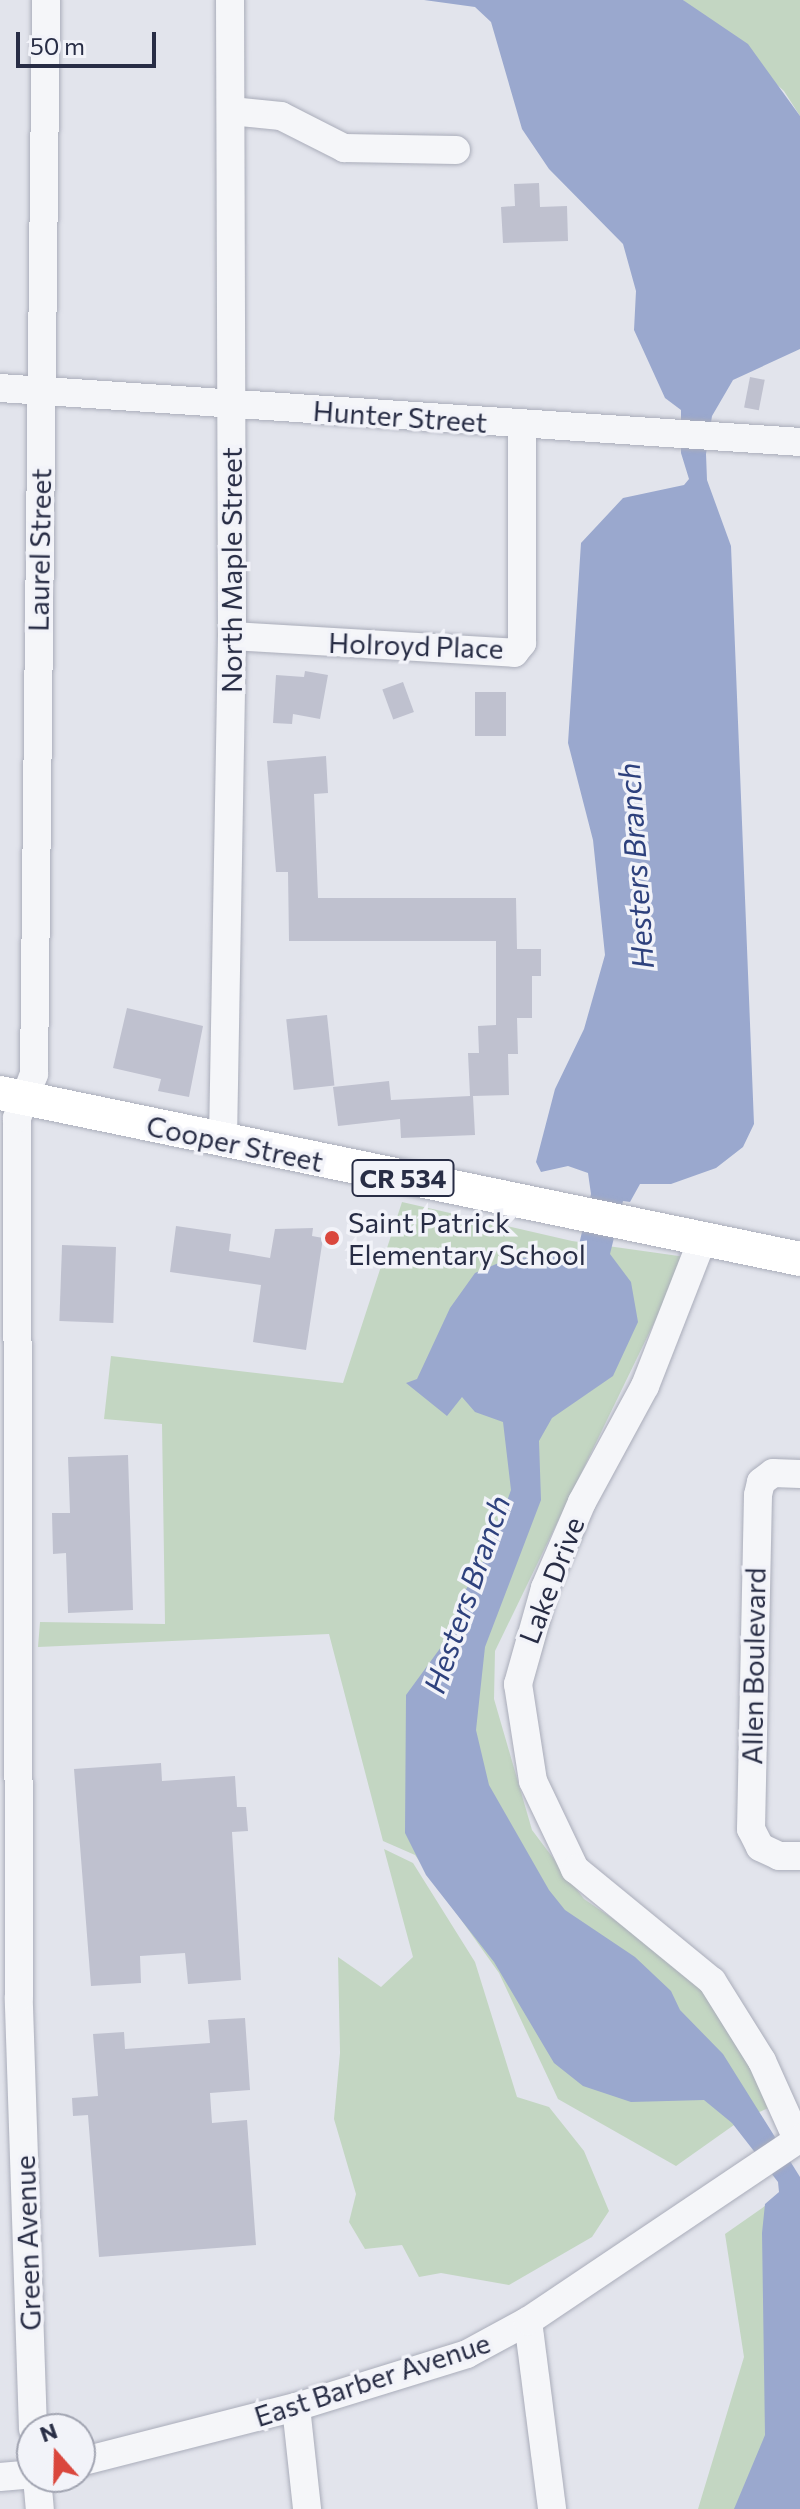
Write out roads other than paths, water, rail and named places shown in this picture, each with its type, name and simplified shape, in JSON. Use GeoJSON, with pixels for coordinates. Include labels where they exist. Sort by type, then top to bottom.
{"type":"FeatureCollection","features":[{"type":"Feature","properties":{"kind":"main road","name":"Cooper Street"},"geometry":{"type":"LineString","coordinates":[[12,1096],[800,1259]]}},
{"type":"Feature","properties":{"kind":"street","name":"Laurel Street"},"geometry":{"type":"LineString","coordinates":[[12,1096],[34,1074],[21,391],[46,0]]}},
{"type":"Feature","properties":{"kind":"street","name":"North Maple Street"},"geometry":{"type":"LineString","coordinates":[[223,1140],[232,636],[230,0]]}},
{"type":"Feature","properties":{"kind":"street"},"geometry":{"type":"LineString","coordinates":[[231,111],[281,116],[344,148],[456,150]]}},
{"type":"Feature","properties":{"kind":"street","name":"Hunter Street"},"geometry":{"type":"LineString","coordinates":[[21,391],[800,442]]}},
{"type":"Feature","properties":{"kind":"street","name":"Holroyd Place"},"geometry":{"type":"LineString","coordinates":[[232,636],[514,653],[522,643],[522,424]]}},
{"type":"Feature","properties":{"kind":"street","name":"Green Avenue"},"geometry":{"type":"LineString","coordinates":[[12,1096],[17,1118],[17,1789],[33,2413]]}},
{"type":"Feature","properties":{"kind":"street","name":"Lake Drive"},"geometry":{"type":"LineString","coordinates":[[703,1238],[645,1386],[582,1502],[545,1588],[518,1684],[533,1781],[575,1869],[712,1981],[762,2061],[785,2146]]}},
{"type":"Feature","properties":{"kind":"street","name":"Allen Boulevard"},"geometry":{"type":"LineString","coordinates":[[800,1474],[773,1473],[761,1482],[758,1495],[751,1829],[760,1847],[779,1856],[800,1856]]}},
{"type":"Feature","properties":{"kind":"street","name":"East Barber Avenue"},"geometry":{"type":"LineString","coordinates":[[96,2458],[296,2407],[467,2354],[528,2321],[785,2146]]}},
{"type":"Feature","properties":{"kind":"street"},"geometry":{"type":"LineString","coordinates":[[528,2321],[552,2509]]}},
{"type":"Feature","properties":{"kind":"street"},"geometry":{"type":"LineString","coordinates":[[296,2407],[307,2509]]}},
{"type":"Feature","properties":{"kind":"water","name":"Hesters Branch"},"geometry":{"type":"Polygon","coordinates":[[[424,0],[683,0],[748,44],[800,116],[800,349],[733,380],[712,416],[706,454],[707,480],[731,546],[754,1124],[743,1147],[716,1168],[671,1184],[640,1184],[630,1202],[623,1201],[610,1254],[631,1282],[638,1322],[613,1376],[552,1418],[539,1441],[541,1500],[485,1647],[476,1730],[489,1785],[549,1890],[565,1910],[635,1957],[671,1991],[680,2010],[723,2054],[800,2177],[800,2509],[734,2509],[765,2435],[762,2233],[765,2204],[779,2192],[778,2182],[732,2123],[704,2100],[631,2102],[583,2086],[554,2063],[494,1962],[426,1875],[405,1833],[406,1695],[452,1632],[459,1601],[488,1553],[511,1490],[503,1422],[475,1412],[462,1397],[447,1416],[406,1383],[417,1379],[450,1308],[475,1273],[508,1259],[577,1253],[591,1194],[588,1173],[568,1166],[541,1172],[536,1162],[555,1089],[584,1029],[605,955],[593,840],[568,743],[581,543],[623,498],[684,485],[689,479],[681,453],[681,410],[665,398],[634,330],[636,291],[623,244],[549,169],[522,129],[491,22],[475,7],[424,0]]]}},
{"type":"Feature","properties":{"kind":"place","name":"Saint Patrick Elementary School"},"geometry":{"type":"Point","coordinates":[332,1238]}}]}
